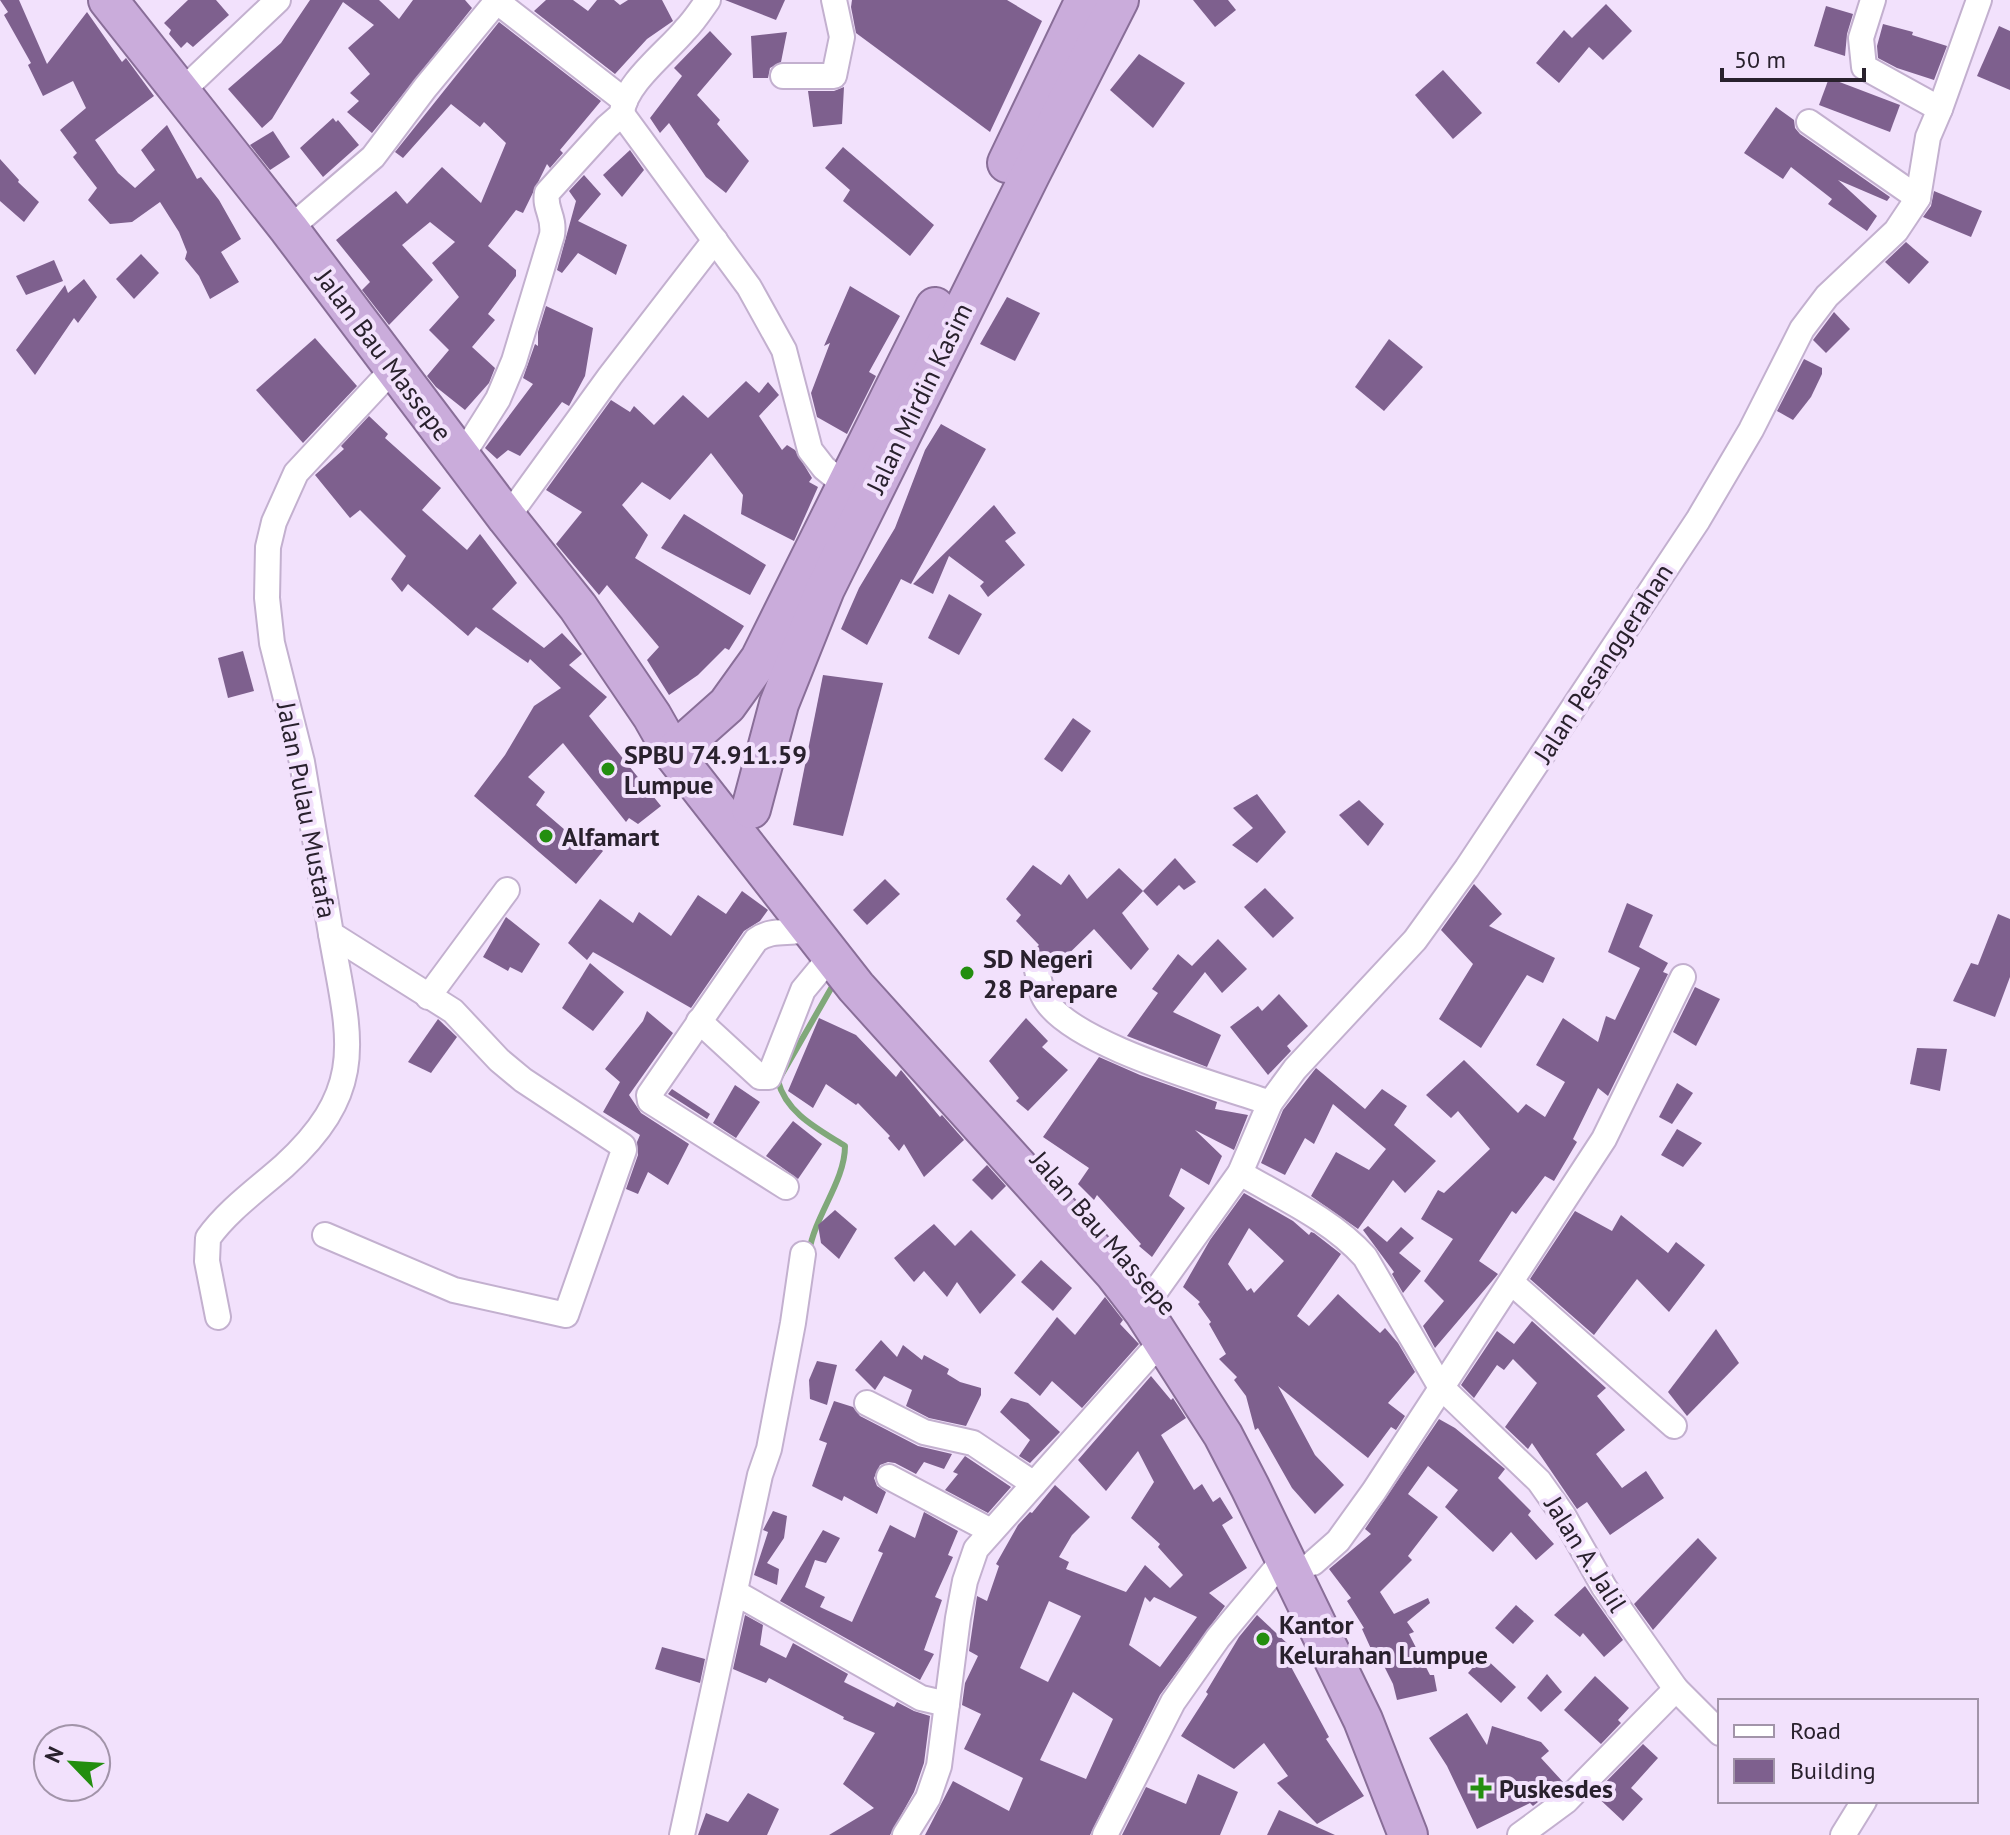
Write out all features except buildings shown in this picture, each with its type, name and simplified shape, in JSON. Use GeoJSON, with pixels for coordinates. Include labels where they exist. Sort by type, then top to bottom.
{"type":"FeatureCollection","features":[{"type":"Feature","properties":{"kind":"highway","name":"Jalan Bau Massepe"},"geometry":{"type":"LineString","coordinates":[[108,0],[289,229],[393,369],[578,607],[652,716],[751,809],[891,991],[1175,1312],[1243,1431],[1299,1560],[1408,1835]]}},
{"type":"Feature","properties":{"kind":"highway","name":"Jalan Mirdin Kasim"},"geometry":{"type":"LineString","coordinates":[[751,809],[779,704],[825,589],[1018,168],[1085,0]]}},
{"type":"Feature","properties":{"kind":"highway","name":"Jalan Mirdin Kasim"},"geometry":{"type":"LineString","coordinates":[[682,744],[727,705],[760,659],[845,485],[1018,168],[1119,0]]}},
{"type":"Feature","properties":{"kind":"highway","name":"Jalan Bau Massepe"},"geometry":{"type":"LineString","coordinates":[[682,744],[822,942],[896,1033],[1114,1273],[1144,1312],[1299,1560],[1366,1678],[1434,1835]]}},
{"type":"Feature","properties":{"kind":"street"},"geometry":{"type":"LineString","coordinates":[[181,92],[278,0]]}},
{"type":"Feature","properties":{"kind":"street"},"geometry":{"type":"LineString","coordinates":[[462,456],[498,399],[514,361],[552,235],[554,222],[546,204],[547,193],[624,108],[640,79],[708,0]]}},
{"type":"Feature","properties":{"kind":"street"},"geometry":{"type":"LineString","coordinates":[[783,76],[834,76],[842,37],[834,0]]}},
{"type":"Feature","properties":{"kind":"street"},"geometry":{"type":"LineString","coordinates":[[1873,0],[1861,38],[1864,67],[1940,109]]}},
{"type":"Feature","properties":{"kind":"street","name":"Jalan Pesanggerahan"},"geometry":{"type":"LineString","coordinates":[[1157,1289],[1240,1173],[1270,1103],[1295,1069],[1379,981],[1432,916],[1698,520],[1751,430],[1802,329],[1827,296],[1896,231],[1918,198],[1928,137],[1979,0]]}},
{"type":"Feature","properties":{"kind":"street"},"geometry":{"type":"LineString","coordinates":[[289,229],[373,157],[496,1],[624,108],[749,287],[784,350],[810,450],[824,468],[845,485]]}},
{"type":"Feature","properties":{"kind":"street"},"geometry":{"type":"LineString","coordinates":[[1809,122],[1918,198]]}},
{"type":"Feature","properties":{"kind":"street"},"geometry":{"type":"LineString","coordinates":[[507,518],[610,376],[715,240]]}},
{"type":"Feature","properties":{"kind":"street","name":"Jalan Pulau Mustafa"},"geometry":{"type":"LineString","coordinates":[[325,1235],[454,1290],[566,1315],[620,1163],[623,1146],[523,1080],[499,1060],[453,1011],[331,934],[299,749],[272,643],[267,598],[268,547],[274,522],[296,473],[393,369]]}},
{"type":"Feature","properties":{"kind":"street"},"geometry":{"type":"LineString","coordinates":[[428,997],[507,890]]}},
{"type":"Feature","properties":{"kind":"street"},"geometry":{"type":"LineString","coordinates":[[699,1021],[760,1077],[769,1077],[822,942],[802,932],[777,931],[756,940],[652,1087],[650,1101],[786,1187]]}},
{"type":"Feature","properties":{"kind":"street"},"geometry":{"type":"LineString","coordinates":[[218,1317],[207,1261],[208,1238],[236,1207],[287,1163],[332,1111],[342,1090],[347,1063],[347,1026],[331,934]]}},
{"type":"Feature","properties":{"kind":"street"},"geometry":{"type":"LineString","coordinates":[[1036,965],[1044,997],[1062,1018],[1106,1045],[1270,1103]]}},
{"type":"Feature","properties":{"kind":"street"},"geometry":{"type":"LineString","coordinates":[[1105,1835],[1173,1702],[1218,1638],[1299,1560],[1338,1541],[1355,1518],[1604,1139],[1683,977]]}},
{"type":"Feature","properties":{"kind":"street","name":"Jalan A. Jalil"},"geometry":{"type":"LineString","coordinates":[[1240,1173],[1348,1238],[1378,1277],[1440,1386],[1539,1481],[1604,1587],[1676,1689],[1718,1731]]}},
{"type":"Feature","properties":{"kind":"street"},"geometry":{"type":"LineString","coordinates":[[682,1835],[741,1596],[760,1475],[769,1449],[803,1254]]}},
{"type":"Feature","properties":{"kind":"street"},"geometry":{"type":"LineString","coordinates":[[1512,1283],[1674,1426]]}},
{"type":"Feature","properties":{"kind":"street"},"geometry":{"type":"LineString","coordinates":[[905,1835],[928,1798],[939,1766],[965,1581],[976,1549],[1150,1354],[1170,1353]]}},
{"type":"Feature","properties":{"kind":"street"},"geometry":{"type":"LineString","coordinates":[[867,1403],[924,1432],[973,1443],[1034,1484]]}},
{"type":"Feature","properties":{"kind":"street"},"geometry":{"type":"LineString","coordinates":[[889,1477],[991,1531]]}},
{"type":"Feature","properties":{"kind":"street"},"geometry":{"type":"LineString","coordinates":[[741,1596],[921,1698],[947,1704]]}},
{"type":"Feature","properties":{"kind":"street"},"geometry":{"type":"LineString","coordinates":[[1520,1835],[1566,1801],[1676,1689]]}},
{"type":"Feature","properties":{"kind":"street"},"geometry":{"type":"LineString","coordinates":[[1843,1835],[1863,1803]]}},
{"type":"Feature","properties":{"kind":"waterway"},"geometry":{"type":"LineString","coordinates":[[809,1252],[840,1172],[845,1146],[796,1111],[778,1081],[833,985]]}},
{"type":"Feature","properties":{"kind":"place","name":"SPBU 74.911.59 Lumpue"},"geometry":{"type":"Point","coordinates":[608,769]}},
{"type":"Feature","properties":{"kind":"place","name":"Alfamart"},"geometry":{"type":"Point","coordinates":[546,836]}},
{"type":"Feature","properties":{"kind":"place","name":"SD Negeri 28 Parepare"},"geometry":{"type":"Point","coordinates":[967,973]}},
{"type":"Feature","properties":{"kind":"place","name":"Kantor Kelurahan Lumpue"},"geometry":{"type":"Point","coordinates":[1263,1639]}},
{"type":"Feature","properties":{"kind":"place","name":"Puskesdes"},"geometry":{"type":"Point","coordinates":[1481,1788]}}]}
